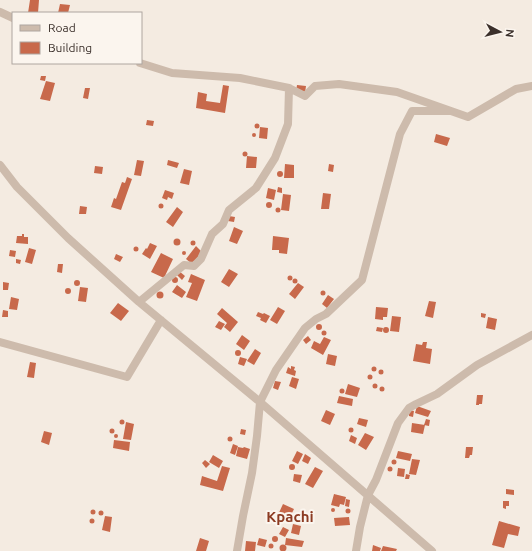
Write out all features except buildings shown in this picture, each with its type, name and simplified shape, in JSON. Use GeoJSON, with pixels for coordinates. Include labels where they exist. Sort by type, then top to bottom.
{"type":"FeatureCollection","features":[{"type":"Feature","properties":{"kind":"street"},"geometry":{"type":"LineString","coordinates":[[0,12],[12,18]]}},
{"type":"Feature","properties":{"kind":"street"},"geometry":{"type":"LineString","coordinates":[[142,64],[172,73],[240,78],[289,88],[305,96],[315,86],[339,84],[397,92],[468,117],[516,89],[532,86]]}},
{"type":"Feature","properties":{"kind":"street"},"geometry":{"type":"LineString","coordinates":[[139,302],[184,265],[194,266],[201,259],[212,234],[223,224],[229,210],[256,188],[275,158],[288,124],[289,88]]}},
{"type":"Feature","properties":{"kind":"street"},"geometry":{"type":"LineString","coordinates":[[237,551],[252,473],[260,402],[276,370],[305,328],[316,319],[326,314],[362,280],[400,134],[412,111],[450,111]]}},
{"type":"Feature","properties":{"kind":"street"},"geometry":{"type":"LineString","coordinates":[[0,165],[17,187],[139,302],[260,402],[432,551]]}},
{"type":"Feature","properties":{"kind":"street"},"geometry":{"type":"LineString","coordinates":[[0,342],[127,377],[161,320]]}},
{"type":"Feature","properties":{"kind":"street"},"geometry":{"type":"LineString","coordinates":[[356,551],[368,495],[376,480],[398,423],[409,408],[437,394],[477,365],[532,335]]}},
{"type":"Feature","properties":{"kind":"district","name":"Kpachi"},"geometry":{"type":"Point","coordinates":[290,516]}}]}
